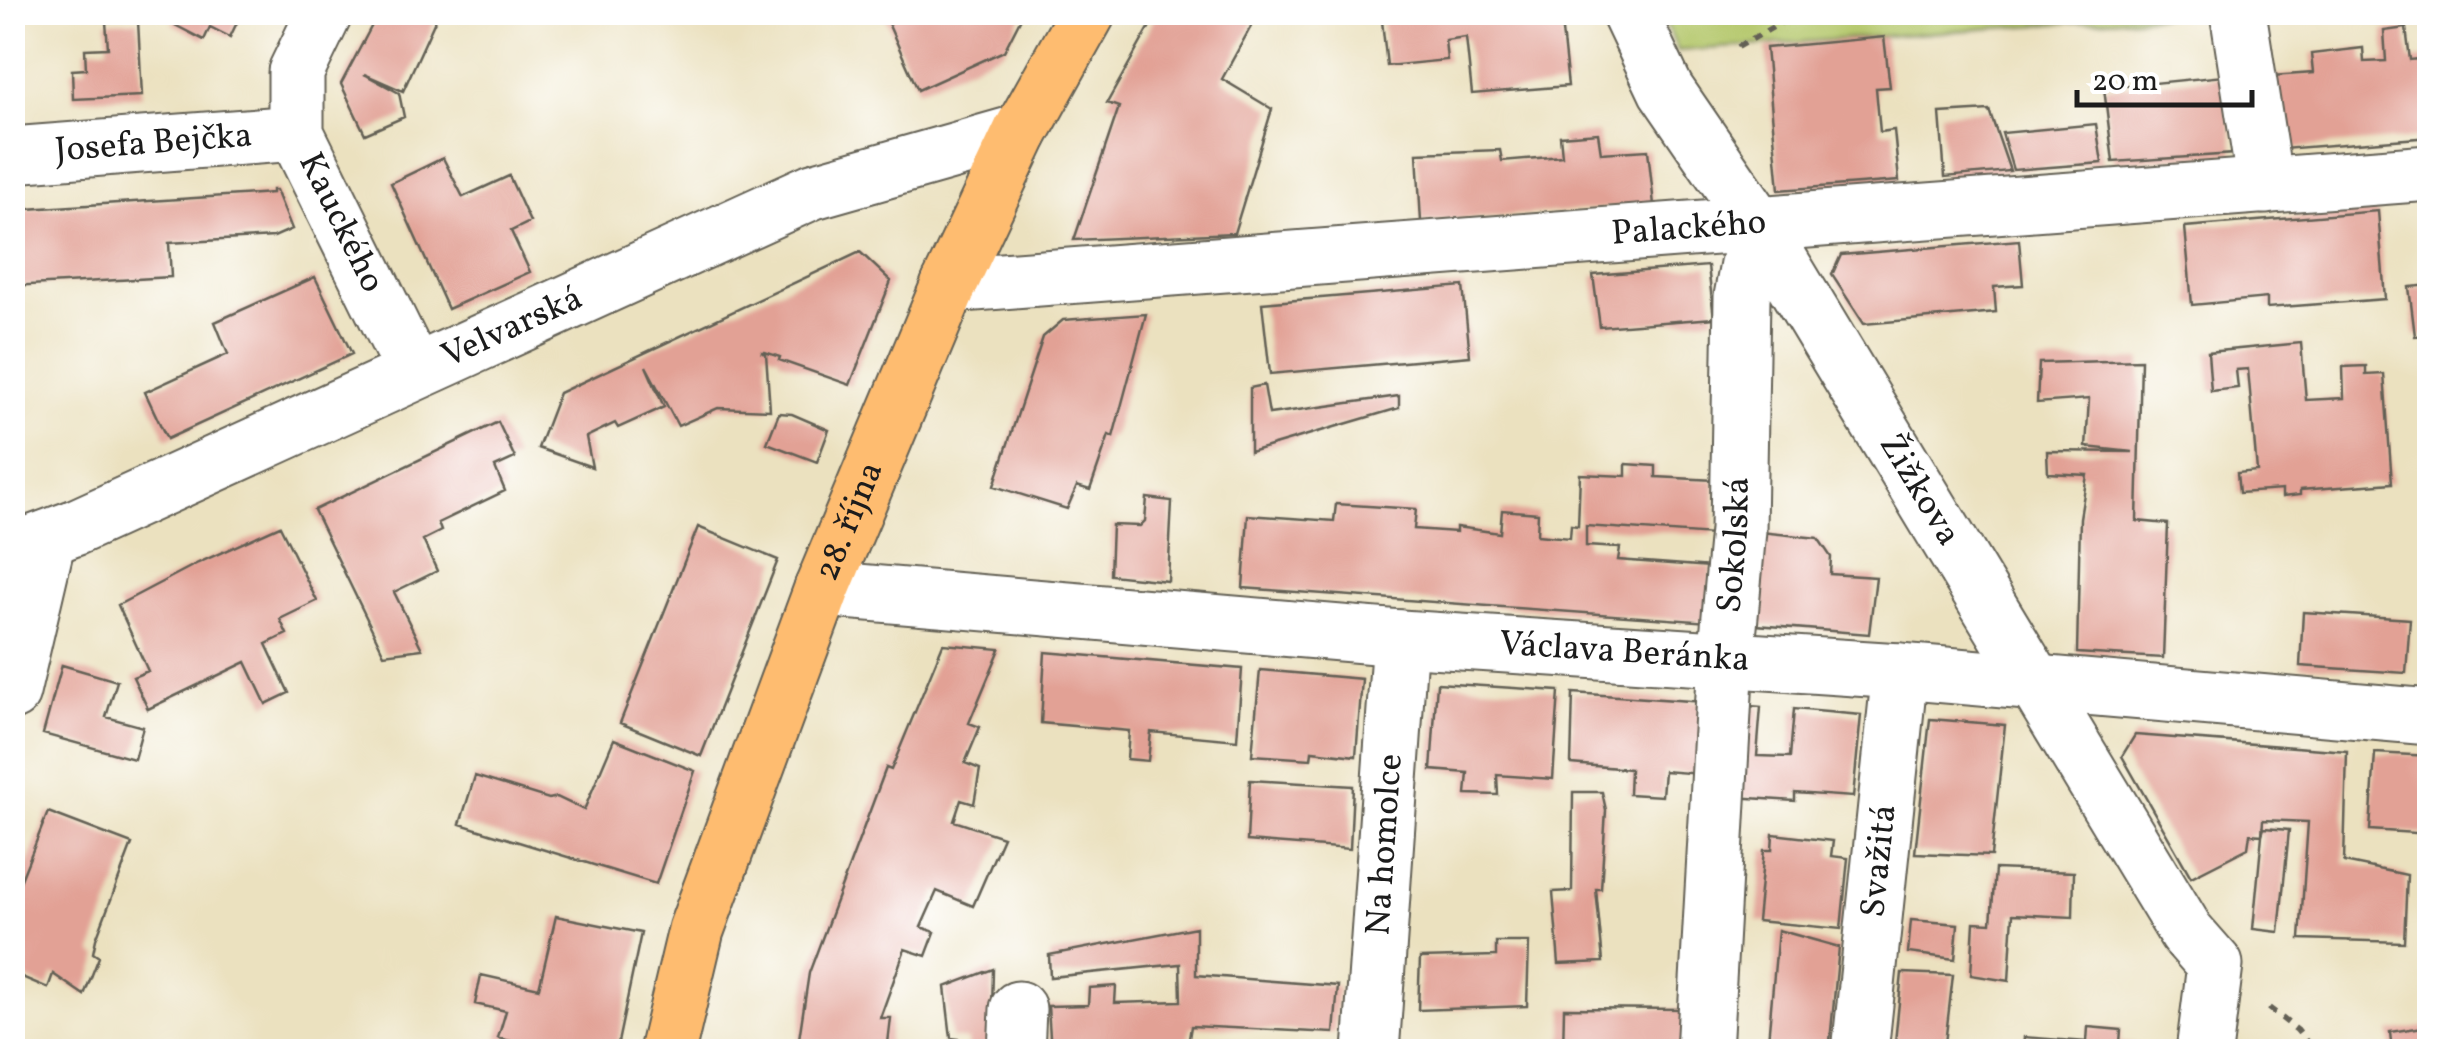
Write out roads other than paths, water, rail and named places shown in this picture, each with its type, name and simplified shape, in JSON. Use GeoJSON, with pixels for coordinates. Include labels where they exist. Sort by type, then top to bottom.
{"type":"FeatureCollection","features":[{"type":"Feature","properties":{"kind":"main road","name":"28. října"},"geometry":{"type":"LineString","coordinates":[[667,1052],[696,930],[822,589],[949,284],[1021,132],[1088,12]]}},
{"type":"Feature","properties":{"kind":"street","name":"Kauckého"},"geometry":{"type":"LineString","coordinates":[[325,12],[296,72],[296,134],[414,372]]}},
{"type":"Feature","properties":{"kind":"street","name":"Žižkova"},"geometry":{"type":"LineString","coordinates":[[1628,12],[1666,90],[1756,222],[2186,932],[2215,965],[2204,1052]]}},
{"type":"Feature","properties":{"kind":"street"},"geometry":{"type":"LineString","coordinates":[[2238,12],[2266,186]]}},
{"type":"Feature","properties":{"kind":"street","name":"Velvarská"},"geometry":{"type":"LineString","coordinates":[[30,544],[813,191],[1021,132]]}},
{"type":"Feature","properties":{"kind":"street","name":"Josefa Bejčka"},"geometry":{"type":"LineString","coordinates":[[12,155],[296,134]]}},
{"type":"Feature","properties":{"kind":"street","name":"Palackého"},"geometry":{"type":"LineString","coordinates":[[949,284],[2430,173]]}},
{"type":"Feature","properties":{"kind":"street","name":"Sokolská"},"geometry":{"type":"LineString","coordinates":[[1704,1052],[1726,660],[1738,530],[1742,297],[1756,222]]}},
{"type":"Feature","properties":{"kind":"street"},"geometry":{"type":"LineString","coordinates":[[12,692],[30,544]]}},
{"type":"Feature","properties":{"kind":"street","name":"Václava Beránka"},"geometry":{"type":"LineString","coordinates":[[822,589],[1400,638],[1900,671],[2430,717]]}},
{"type":"Feature","properties":{"kind":"street","name":"Na homolce"},"geometry":{"type":"LineString","coordinates":[[1371,1052],[1400,638]]}},
{"type":"Feature","properties":{"kind":"street","name":"Svažitá"},"geometry":{"type":"LineString","coordinates":[[1860,1052],[1900,671]]}}]}
